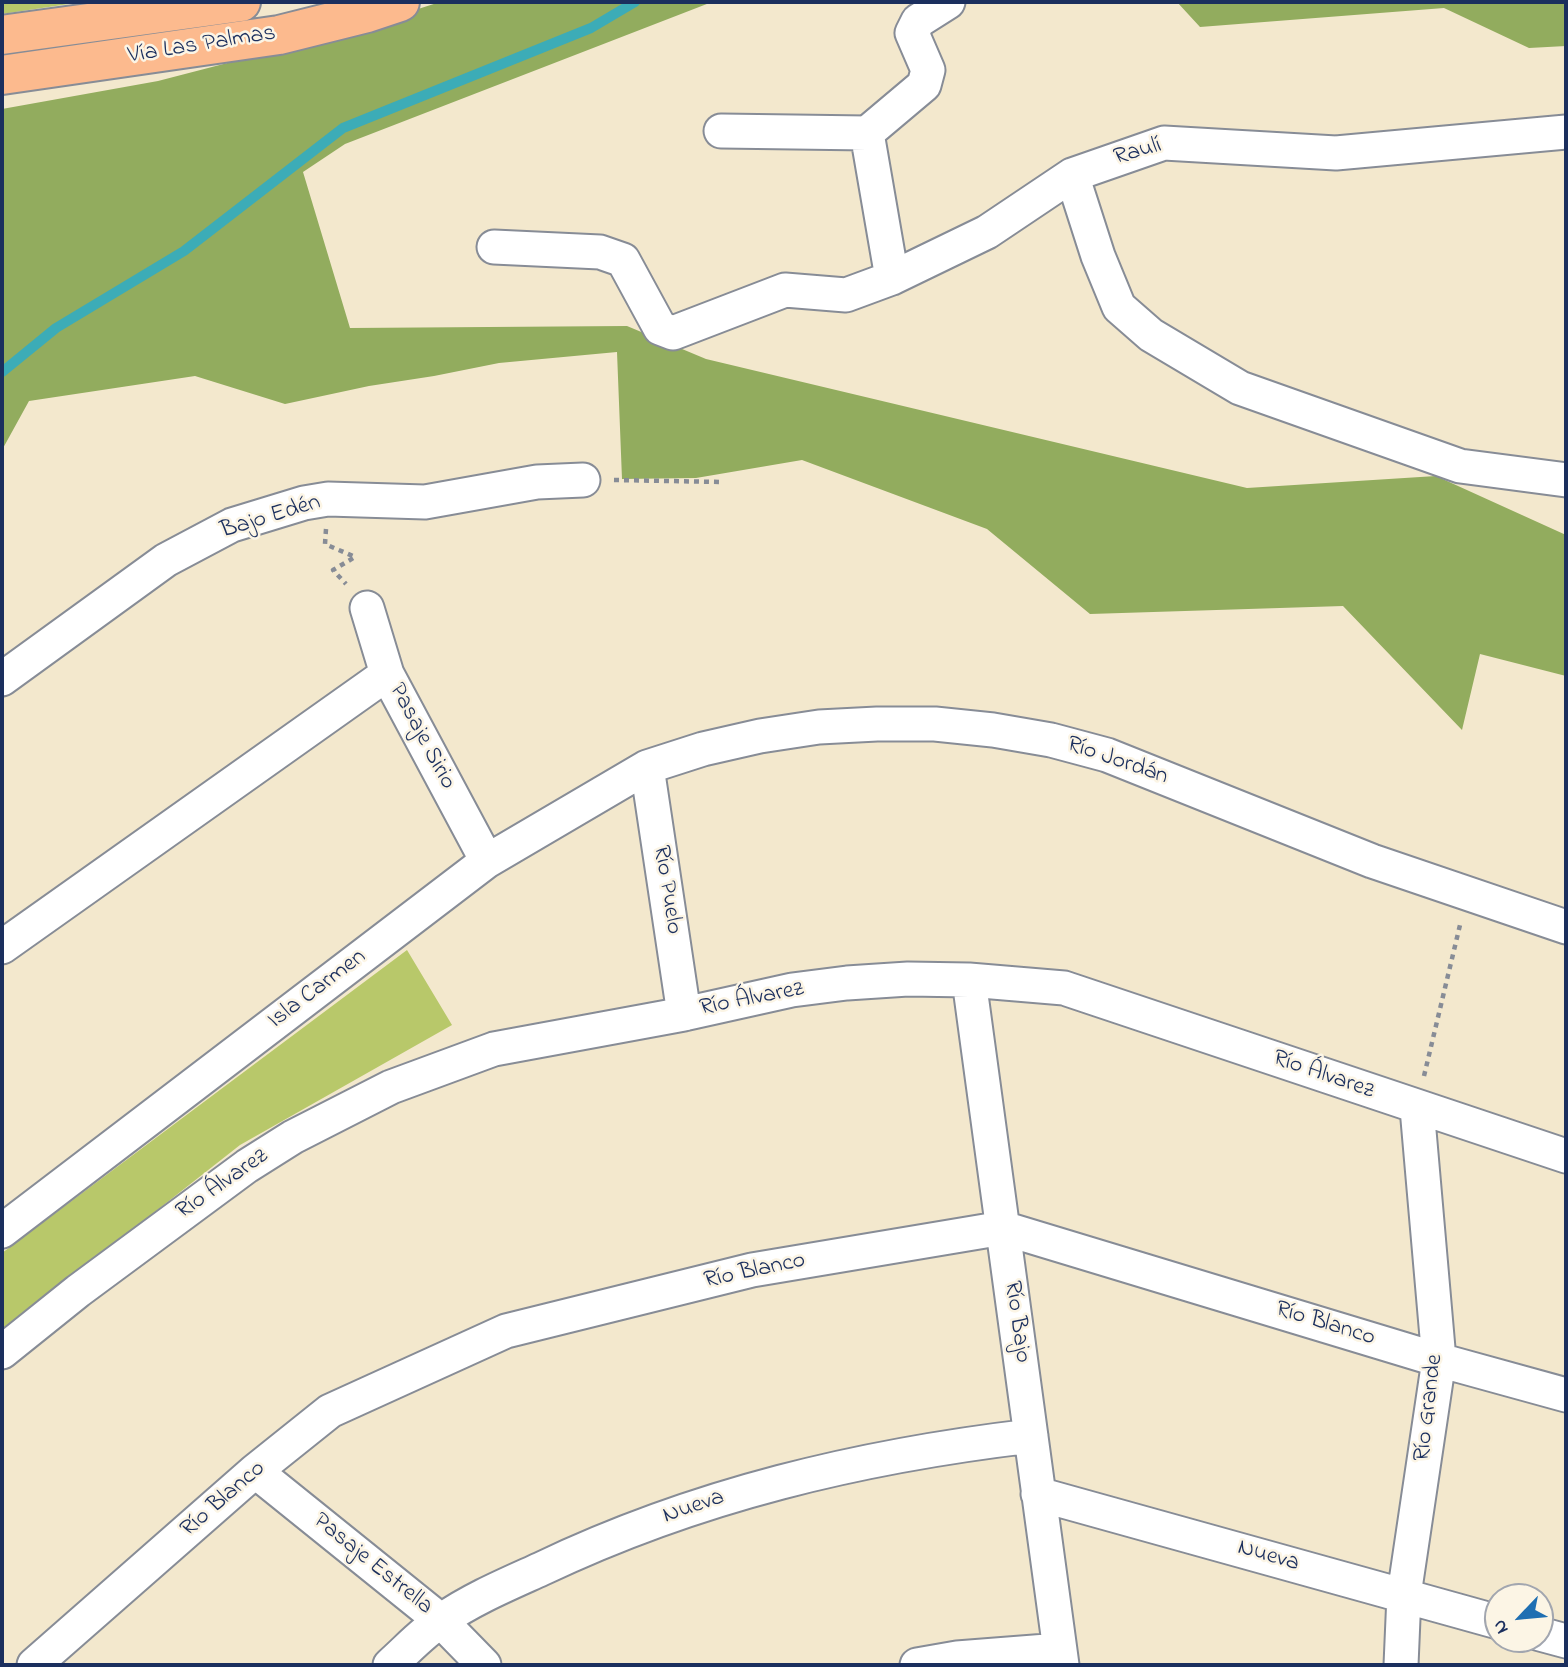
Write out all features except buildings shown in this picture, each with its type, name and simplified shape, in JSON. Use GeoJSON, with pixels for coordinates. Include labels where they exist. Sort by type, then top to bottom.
{"type":"FeatureCollection","features":[{"type":"Feature","properties":{"kind":"highway","name":"Vía Las Palmas"},"geometry":{"type":"LineString","coordinates":[[2,35],[241,2]]}},
{"type":"Feature","properties":{"kind":"highway","name":"Vía Las Palmas"},"geometry":{"type":"LineString","coordinates":[[2,75],[279,35],[400,2]]}},
{"type":"Feature","properties":{"kind":"street"},"geometry":{"type":"LineString","coordinates":[[721,131],[867,133],[924,85],[928,70],[912,33],[918,21],[948,2]]}},
{"type":"Feature","properties":{"kind":"street","name":"Raulí"},"geometry":{"type":"LineString","coordinates":[[494,247],[600,252],[623,260],[660,328],[673,333],[785,290],[846,295],[892,278],[987,232],[1073,175],[1164,143],[1336,153],[1566,132]]}},
{"type":"Feature","properties":{"kind":"street"},"geometry":{"type":"LineString","coordinates":[[867,133],[892,278]]}},
{"type":"Feature","properties":{"kind":"street"},"geometry":{"type":"LineString","coordinates":[[1073,175],[1098,256],[1119,307],[1151,335],[1240,388],[1460,466],[1566,480]]}},
{"type":"Feature","properties":{"kind":"street","name":"Bajo Edén"},"geometry":{"type":"LineString","coordinates":[[2,679],[166,560],[232,525],[304,503],[328,499],[425,502],[537,482],[583,480]]}},
{"type":"Feature","properties":{"kind":"street","name":"Pasaje Sirio"},"geometry":{"type":"LineString","coordinates":[[368,608],[387,674],[487,861]]}},
{"type":"Feature","properties":{"kind":"street"},"geometry":{"type":"LineString","coordinates":[[2,947],[387,674]]}},
{"type":"Feature","properties":{"kind":"street","name":"Río Jordán"},"geometry":{"type":"LineString","coordinates":[[647,767],[749,738],[819,727],[935,724],[1051,740],[1108,755],[1372,862],[1566,927]]}},
{"type":"Feature","properties":{"kind":"street","name":"Isla Carmen"},"geometry":{"type":"LineString","coordinates":[[2,1231],[487,861],[647,767]]}},
{"type":"Feature","properties":{"kind":"street","name":"Río Puelo"},"geometry":{"type":"LineString","coordinates":[[647,767],[684,1014]]}},
{"type":"Feature","properties":{"kind":"street","name":"Río Álvarez"},"geometry":{"type":"LineString","coordinates":[[2,1352],[78,1291],[247,1166],[342,1110],[391,1087],[494,1049],[684,1014],[765,995],[847,983],[908,979],[969,980],[1064,988],[1566,1156]]}},
{"type":"Feature","properties":{"kind":"street","name":"Río Bajo"},"geometry":{"type":"LineString","coordinates":[[969,980],[1061,1658]]}},
{"type":"Feature","properties":{"kind":"street","name":"Río Grande"},"geometry":{"type":"LineString","coordinates":[[1401,1665],[1404,1595],[1439,1360],[1417,1108]]}},
{"type":"Feature","properties":{"kind":"street","name":"Río Blanco"},"geometry":{"type":"LineString","coordinates":[[34,1665],[255,1471],[330,1411],[506,1331],[752,1270],[1003,1228],[1439,1360],[1566,1395]]}},
{"type":"Feature","properties":{"kind":"street","name":"Nueva"},"geometry":{"type":"LineString","coordinates":[[390,1665],[440,1620],[566,1557],[698,1506],[830,1468],[897,1454],[1031,1436]]}},
{"type":"Feature","properties":{"kind":"street","name":"Pasaje Estrella"},"geometry":{"type":"LineString","coordinates":[[255,1471],[440,1620],[484,1665]]}},
{"type":"Feature","properties":{"kind":"street","name":"Nueva"},"geometry":{"type":"LineString","coordinates":[[1038,1493],[1484,1618]]}},
{"type":"Feature","properties":{"kind":"street"},"geometry":{"type":"LineString","coordinates":[[918,1665],[957,1658],[1061,1658]]}},
{"type":"Feature","properties":{"kind":"path"},"geometry":{"type":"LineString","coordinates":[[583,480],[722,482]]}},
{"type":"Feature","properties":{"kind":"path"},"geometry":{"type":"LineString","coordinates":[[328,499],[325,544],[355,557],[333,570],[368,608]]}},
{"type":"Feature","properties":{"kind":"path"},"geometry":{"type":"LineString","coordinates":[[1417,1108],[1467,894]]}},
{"type":"Feature","properties":{"kind":"green space"},"geometry":{"type":"Polygon","coordinates":[[[2,2],[82,2],[2,14],[2,2]]]}},
{"type":"Feature","properties":{"kind":"green space"},"geometry":{"type":"Polygon","coordinates":[[[440,2],[712,2],[345,144],[303,172],[350,328],[627,326],[706,359],[1247,488],[1436,476],[1566,535],[1566,676],[1480,654],[1462,730],[1343,606],[1090,614],[987,529],[802,460],[696,478],[622,479],[617,352],[499,363],[285,404],[195,376],[29,401],[2,450],[2,109],[158,81],[343,33],[440,2]]]}},
{"type":"Feature","properties":{"kind":"green space"},"geometry":{"type":"Polygon","coordinates":[[[1177,2],[1566,2],[1566,46],[1529,48],[1444,8],[1200,27],[1177,2]]]}},
{"type":"Feature","properties":{"kind":"green space"},"geometry":{"type":"Polygon","coordinates":[[[407,950],[452,1025],[240,1145],[2,1332],[2,1253],[407,950]]]}},
{"type":"Feature","properties":{"kind":"waterway"},"geometry":{"type":"LineString","coordinates":[[2,372],[56,328],[184,251],[343,128],[591,28],[635,2]]}}]}
